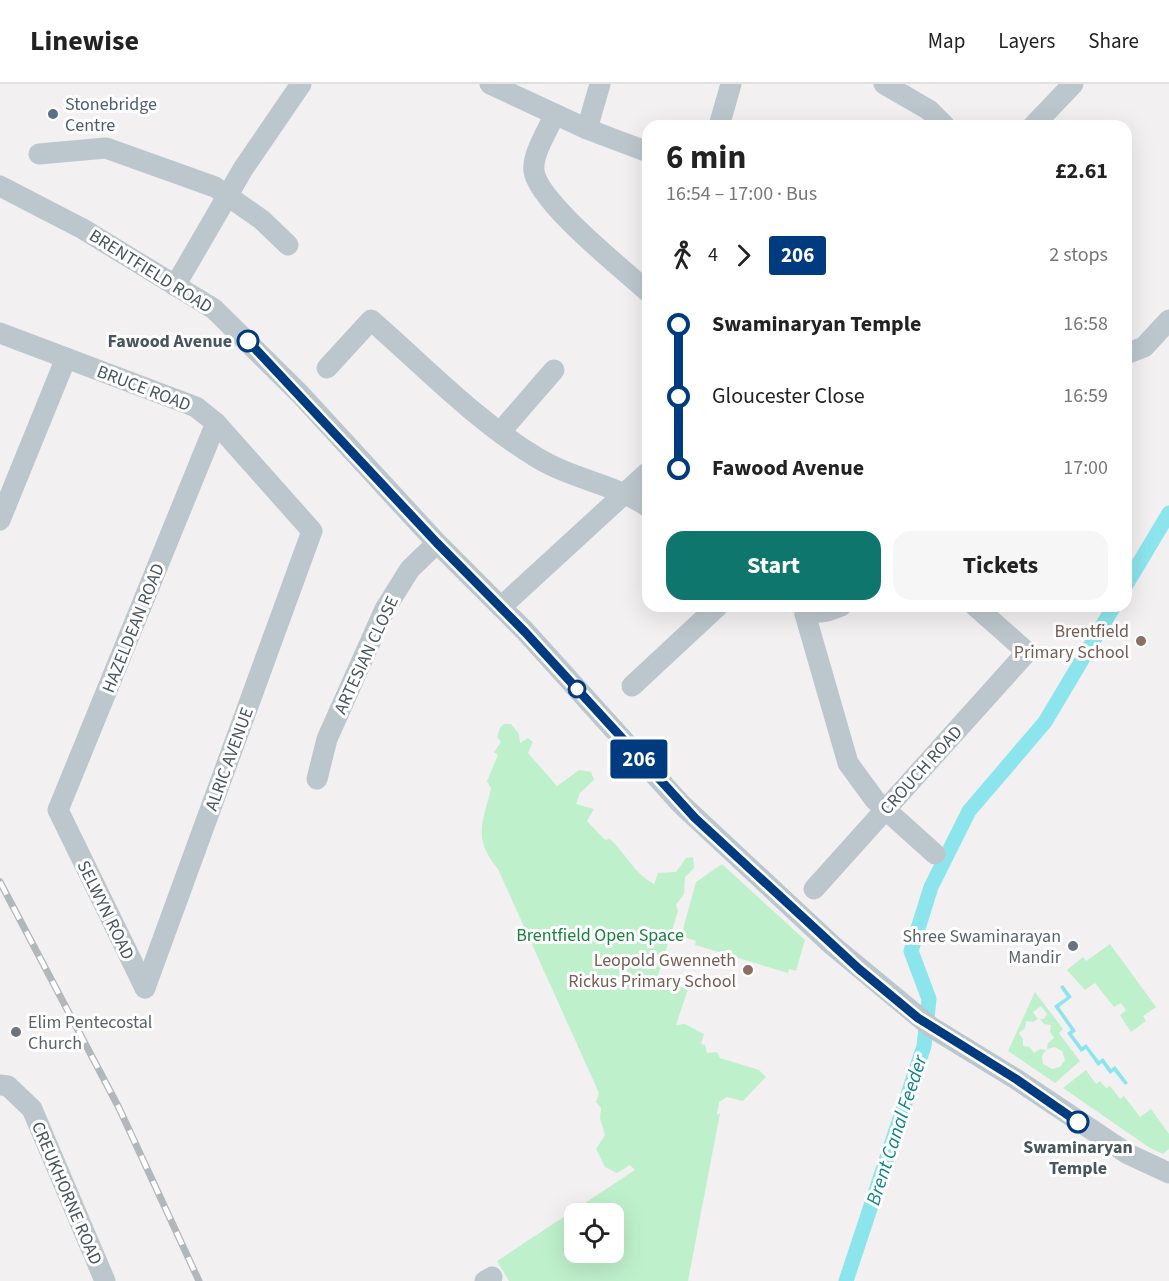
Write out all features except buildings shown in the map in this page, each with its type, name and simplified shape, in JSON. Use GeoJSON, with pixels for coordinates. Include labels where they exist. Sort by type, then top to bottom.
{"type":"FeatureCollection","features":[{"type":"Feature","properties":{"kind":"street"},"geometry":{"type":"LineString","coordinates":[[175,286],[243,169],[301,84]]}},
{"type":"Feature","properties":{"kind":"street"},"geometry":{"type":"LineString","coordinates":[[490,84],[587,129],[642,150]]}},
{"type":"Feature","properties":{"kind":"street"},"geometry":{"type":"LineString","coordinates":[[587,129],[600,84]]}},
{"type":"Feature","properties":{"kind":"street"},"geometry":{"type":"LineString","coordinates":[[721,120],[731,84]]}},
{"type":"Feature","properties":{"kind":"street"},"geometry":{"type":"LineString","coordinates":[[884,84],[920,104],[938,120]]}},
{"type":"Feature","properties":{"kind":"street"},"geometry":{"type":"LineString","coordinates":[[1038,120],[1073,84]]}},
{"type":"Feature","properties":{"kind":"street"},"geometry":{"type":"LineString","coordinates":[[555,114],[539,150],[534,170],[540,187],[569,221],[642,287]]}},
{"type":"Feature","properties":{"kind":"street"},"geometry":{"type":"LineString","coordinates":[[39,154],[106,148],[215,187],[262,220],[288,245]]}},
{"type":"Feature","properties":{"kind":"street","name":"BRENTFIELD ROAD"},"geometry":{"type":"LineString","coordinates":[[0,180],[26,199]]}},
{"type":"Feature","properties":{"kind":"street","name":"BRENTFIELD ROAD"},"geometry":{"type":"LineString","coordinates":[[0,186],[83,229],[214,309],[255,347],[437,543],[501,607],[681,804],[859,969],[926,1023],[1135,1158],[1169,1173]]}},
{"type":"Feature","properties":{"kind":"street"},"geometry":{"type":"LineString","coordinates":[[327,368],[371,320],[502,434],[538,459],[642,504]]}},
{"type":"Feature","properties":{"kind":"street"},"geometry":{"type":"LineString","coordinates":[[1132,352],[1144,347],[1169,320]]}},
{"type":"Feature","properties":{"kind":"street","name":"BRUCE ROAD"},"geometry":{"type":"LineString","coordinates":[[0,333],[196,407],[216,423],[312,531]]}},
{"type":"Feature","properties":{"kind":"street"},"geometry":{"type":"LineString","coordinates":[[0,520],[66,358]]}},
{"type":"Feature","properties":{"kind":"street"},"geometry":{"type":"LineString","coordinates":[[502,434],[508,423],[554,370]]}},
{"type":"Feature","properties":{"kind":"street","name":"HAZELDEAN ROAD"},"geometry":{"type":"LineString","coordinates":[[68,831],[58,810],[216,423]]}},
{"type":"Feature","properties":{"kind":"street"},"geometry":{"type":"LineString","coordinates":[[501,607],[642,478]]}},
{"type":"Feature","properties":{"kind":"street","name":"ALRIC AVENUE"},"geometry":{"type":"LineString","coordinates":[[145,988],[312,531]]}},
{"type":"Feature","properties":{"kind":"street","name":"ARTESIAN CLOSE"},"geometry":{"type":"LineString","coordinates":[[317,779],[327,739],[385,609],[410,569],[437,543]]}},
{"type":"Feature","properties":{"kind":"street"},"geometry":{"type":"LineString","coordinates":[[632,686],[712,612]]}},
{"type":"Feature","properties":{"kind":"street"},"geometry":{"type":"LineString","coordinates":[[800,612],[848,763],[866,789],[935,854]]}},
{"type":"Feature","properties":{"kind":"street","name":"CROUCH ROAD"},"geometry":{"type":"LineString","coordinates":[[814,889],[1027,652],[985,612]]}},
{"type":"Feature","properties":{"kind":"street","name":"SELWYN ROAD"},"geometry":{"type":"LineString","coordinates":[[68,831],[145,988]]}},
{"type":"Feature","properties":{"kind":"street","name":"CREUKHORNE ROAD"},"geometry":{"type":"LineString","coordinates":[[0,1085],[8,1086],[32,1108],[105,1281]]}},
{"type":"Feature","properties":{"kind":"green space","name":"Brentfield Open Space"},"geometry":{"type":"Polygon","coordinates":[[[504,724],[511,724],[519,734],[520,743],[528,738],[533,742],[528,753],[557,786],[579,770],[591,772],[594,780],[580,793],[576,804],[594,809],[587,821],[605,840],[610,839],[647,880],[654,884],[658,873],[676,872],[686,858],[693,857],[694,868],[685,877],[684,894],[676,905],[678,911],[657,979],[688,989],[676,1025],[685,1024],[704,1034],[701,1044],[705,1045],[707,1053],[717,1052],[720,1058],[759,1070],[766,1077],[743,1101],[727,1097],[719,1102],[717,1115],[720,1113],[688,1281],[509,1281],[497,1261],[564,1217],[564,1263],[624,1263],[624,1203],[585,1203],[635,1170],[630,1165],[617,1173],[605,1167],[596,1149],[605,1135],[600,1118],[601,1108],[596,1102],[599,1093],[498,869],[490,858],[482,839],[483,821],[491,788],[487,781],[498,755],[494,752],[501,742],[497,737],[504,724]]]}},
{"type":"Feature","properties":{"kind":"green space"},"geometry":{"type":"Polygon","coordinates":[[[722,864],[805,940],[796,971],[789,969],[788,973],[695,945],[696,941],[681,936],[696,882],[722,864]]]}},
{"type":"Feature","properties":{"kind":"green space"},"geometry":{"type":"Polygon","coordinates":[[[1110,944],[1156,1007],[1143,1016],[1146,1021],[1131,1032],[1120,1015],[1126,1010],[1121,1003],[1114,1007],[1095,983],[1085,990],[1067,970],[1083,957],[1086,961],[1110,944]]]}},
{"type":"Feature","properties":{"kind":"green space"},"geometry":{"type":"Polygon","coordinates":[[[1035,992],[1063,1029],[1059,1033],[1080,1061],[1055,1083],[1008,1051],[1035,992]],[[1041,1006],[1033,1012],[1038,1019],[1033,1022],[1026,1021],[1025,1028],[1019,1033],[1023,1039],[1023,1046],[1030,1047],[1034,1053],[1040,1049],[1046,1050],[1042,1056],[1043,1064],[1052,1069],[1060,1067],[1065,1060],[1062,1051],[1055,1047],[1047,1049],[1048,1043],[1054,1038],[1050,1032],[1051,1025],[1044,1024],[1040,1019],[1044,1019],[1047,1014],[1041,1006]]]}},
{"type":"Feature","properties":{"kind":"green space"},"geometry":{"type":"Polygon","coordinates":[[[1086,1070],[1096,1084],[1100,1081],[1106,1088],[1110,1086],[1120,1099],[1124,1096],[1140,1117],[1151,1109],[1169,1134],[1169,1149],[1163,1154],[1150,1148],[1063,1088],[1086,1070]]]}},
{"type":"Feature","properties":{"kind":"water"},"geometry":{"type":"Polygon","coordinates":[[[1063,985],[1072,997],[1059,1007],[1076,1031],[1072,1034],[1082,1047],[1086,1044],[1099,1061],[1103,1058],[1111,1069],[1115,1066],[1128,1083],[1125,1085],[1114,1071],[1110,1074],[1102,1063],[1098,1066],[1086,1049],[1081,1052],[1067,1033],[1071,1030],[1054,1006],[1067,997],[1060,987],[1063,985]]]}},
{"type":"Feature","properties":{"kind":"waterway","name":"Brent Canal Feeder"},"geometry":{"type":"LineString","coordinates":[[1132,575],[1169,513]]}},
{"type":"Feature","properties":{"kind":"waterway","name":"Brent Canal Feeder"},"geometry":{"type":"LineString","coordinates":[[846,1281],[924,1046],[929,999],[911,951],[931,887],[969,811],[1045,722],[1110,612]]}},
{"type":"Feature","properties":{"kind":"railway"},"geometry":{"type":"LineString","coordinates":[[0,882],[119,1108],[199,1281]]}},
{"type":"Feature","properties":{"kind":"bus line","name":"206"},"geometry":{"type":"LineString","coordinates":[[248,341],[437,543],[525,632],[666,789],[695,818],[859,969],[918,1018],[1016,1079],[1078,1122]]}},
{"type":"Feature","properties":{"kind":"place","name":"Stonebridge Centre"},"geometry":{"type":"Point","coordinates":[53,114]}},
{"type":"Feature","properties":{"kind":"place","name":"Fawood Avenue"},"geometry":{"type":"Point","coordinates":[248,341]}},
{"type":"Feature","properties":{"kind":"place","name":"Brentfield Primary School"},"geometry":{"type":"Point","coordinates":[1141,641]}},
{"type":"Feature","properties":{"kind":"place","name":"Shree Swaminarayan Mandir"},"geometry":{"type":"Point","coordinates":[1073,946]}},
{"type":"Feature","properties":{"kind":"place","name":"Leopold Gwenneth Rickus Primary School"},"geometry":{"type":"Point","coordinates":[748,970]}},
{"type":"Feature","properties":{"kind":"place","name":"Elim Pentecostal Church"},"geometry":{"type":"Point","coordinates":[16,1032]}},
{"type":"Feature","properties":{"kind":"place","name":"Swaminaryan Temple"},"geometry":{"type":"Point","coordinates":[1078,1122]}}]}
